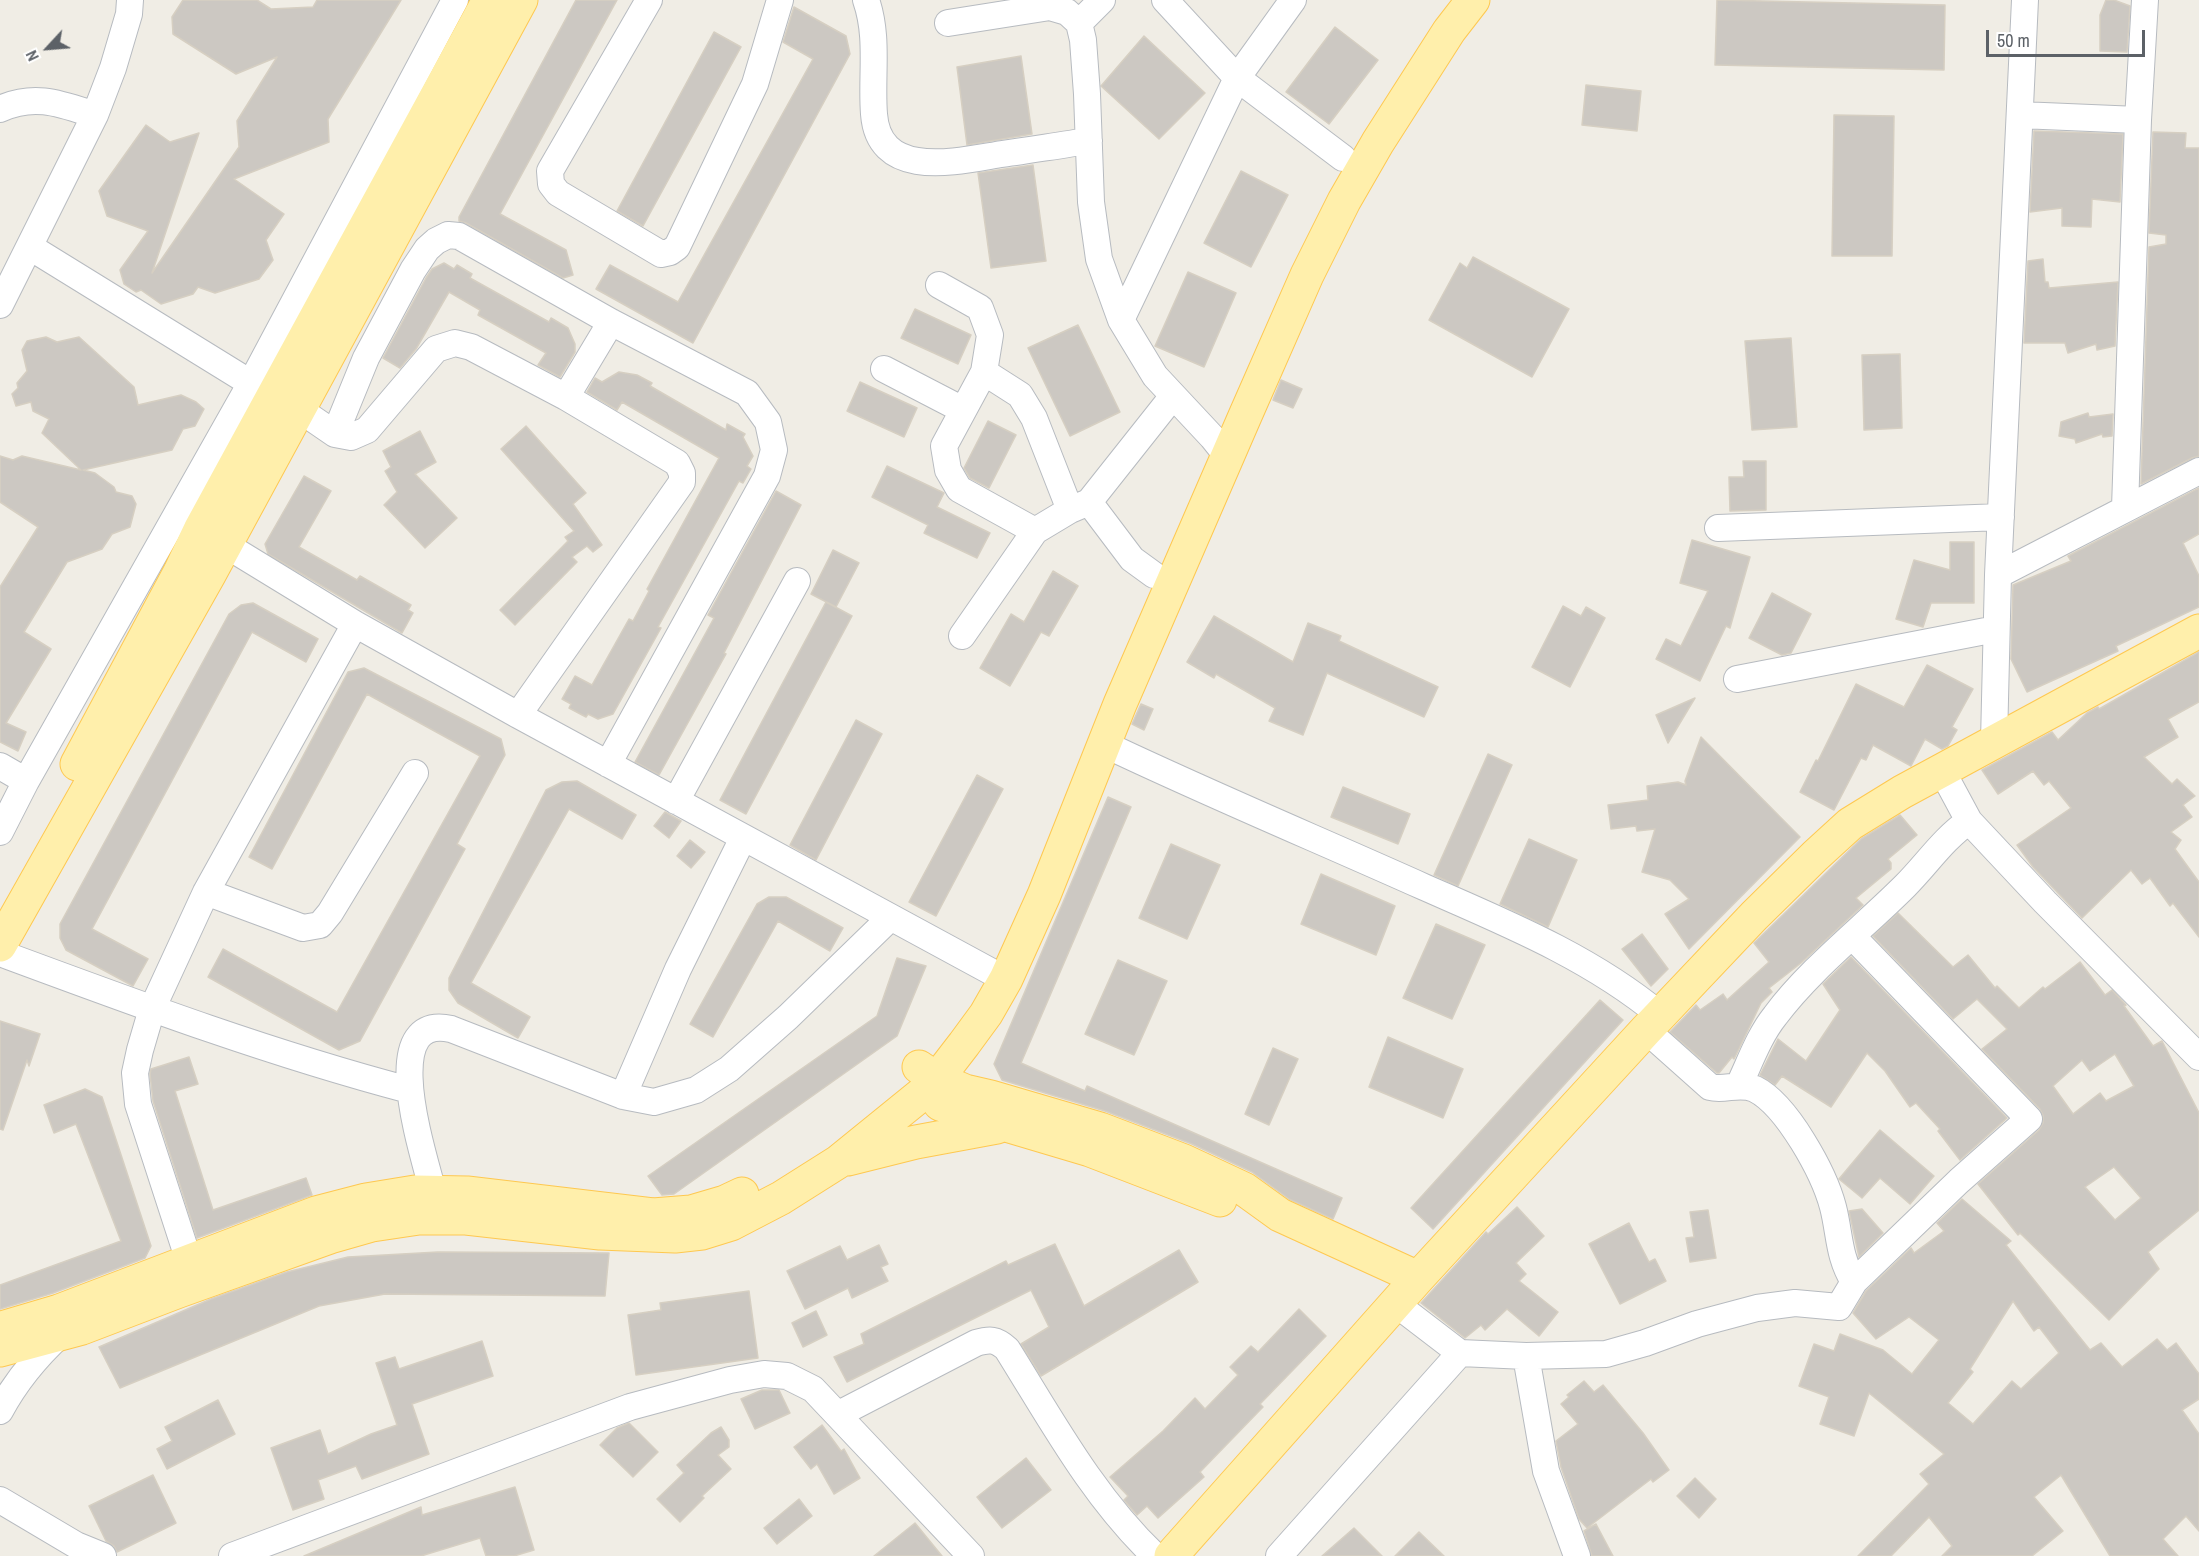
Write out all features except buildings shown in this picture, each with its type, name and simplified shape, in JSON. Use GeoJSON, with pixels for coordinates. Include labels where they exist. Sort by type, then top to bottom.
{"type":"FeatureCollection","features":[{"type":"Feature","properties":{"kind":"main road"},"geometry":{"type":"LineString","coordinates":[[0,945],[213,537],[275,397],[489,0]]}},
{"type":"Feature","properties":{"kind":"main road"},"geometry":{"type":"LineString","coordinates":[[275,397],[521,0]]}},
{"type":"Feature","properties":{"kind":"main road"},"geometry":{"type":"LineString","coordinates":[[0,1329],[59,1311],[316,1213],[376,1198],[415,1192],[467,1193],[652,1215],[691,1212],[725,1202],[774,1178],[920,1079],[964,1044],[986,1014],[1006,979],[1044,895],[1220,447],[1287,265],[1359,129],[1434,17],[1448,0]]}},
{"type":"Feature","properties":{"kind":"main road"},"geometry":{"type":"LineString","coordinates":[[0,1350],[61,1334],[330,1237],[372,1225],[419,1218],[466,1218],[600,1233],[675,1236],[702,1233],[731,1224],[781,1198],[838,1162],[920,1079],[990,971],[1039,860],[1154,574],[1344,201],[1378,142],[1449,31],[1473,0]]}},
{"type":"Feature","properties":{"kind":"main road"},"geometry":{"type":"LineString","coordinates":[[0,907],[174,582],[213,537]]}},
{"type":"Feature","properties":{"kind":"main road"},"geometry":{"type":"LineString","coordinates":[[1171,1556],[1418,1278],[1653,1022],[1754,916],[1850,824],[1941,770],[2199,631]]}},
{"type":"Feature","properties":{"kind":"main road"},"geometry":{"type":"LineString","coordinates":[[964,1044],[971,1063],[992,1097]]}},
{"type":"Feature","properties":{"kind":"main road"},"geometry":{"type":"LineString","coordinates":[[920,1079],[992,1097],[1100,1129],[1184,1161],[1244,1189],[1280,1215],[1418,1278]]}},
{"type":"Feature","properties":{"kind":"main road"},"geometry":{"type":"LineString","coordinates":[[920,1079],[938,1103],[959,1111],[1090,1150],[1239,1208],[1280,1215]]}},
{"type":"Feature","properties":{"kind":"main road"},"geometry":{"type":"LineString","coordinates":[[838,1162],[936,1138],[1008,1126]]}},
{"type":"Feature","properties":{"kind":"street"},"geometry":{"type":"LineString","coordinates":[[0,306],[95,115],[114,68],[129,14],[130,0]]}},
{"type":"Feature","properties":{"kind":"street"},"geometry":{"type":"LineString","coordinates":[[0,832],[26,781],[275,397],[455,0]]}},
{"type":"Feature","properties":{"kind":"street"},"geometry":{"type":"LineString","coordinates":[[649,0],[550,171],[551,184],[558,194],[661,254],[677,247],[755,84],[780,0]]}},
{"type":"Feature","properties":{"kind":"street"},"geometry":{"type":"LineString","coordinates":[[866,0],[872,16],[876,132],[893,152],[912,161],[941,164],[1089,141]]}},
{"type":"Feature","properties":{"kind":"street"},"geometry":{"type":"LineString","coordinates":[[1079,23],[1102,0]]}},
{"type":"Feature","properties":{"kind":"street"},"geometry":{"type":"LineString","coordinates":[[1165,0],[1237,78],[1343,158]]}},
{"type":"Feature","properties":{"kind":"street"},"geometry":{"type":"LineString","coordinates":[[1121,320],[1237,78],[1293,0]]}},
{"type":"Feature","properties":{"kind":"street"},"geometry":{"type":"LineString","coordinates":[[1994,741],[1998,575],[2025,0]]}},
{"type":"Feature","properties":{"kind":"street"},"geometry":{"type":"LineString","coordinates":[[2125,508],[2138,120],[2145,0]]}},
{"type":"Feature","properties":{"kind":"street"},"geometry":{"type":"LineString","coordinates":[[948,23],[1050,8],[1067,12],[1079,23],[1083,40],[1091,202],[1100,259],[1121,320],[1155,376],[1220,447]]}},
{"type":"Feature","properties":{"kind":"street"},"geometry":{"type":"LineString","coordinates":[[0,109],[11,103],[35,99],[95,115]]}},
{"type":"Feature","properties":{"kind":"street"},"geometry":{"type":"LineString","coordinates":[[2019,115],[2138,120]]}},
{"type":"Feature","properties":{"kind":"street"},"geometry":{"type":"LineString","coordinates":[[335,434],[366,358],[413,270],[427,249],[448,235],[459,236],[611,322],[747,393],[768,422],[774,450],[767,476],[608,764]]}},
{"type":"Feature","properties":{"kind":"street"},"geometry":{"type":"LineString","coordinates":[[30,247],[335,434],[351,437],[368,430],[436,350],[455,343],[471,347],[566,396],[677,464],[682,473],[682,482],[518,715]]}},
{"type":"Feature","properties":{"kind":"street"},"geometry":{"type":"LineString","coordinates":[[939,285],[980,308],[990,335],[984,372],[944,446],[948,470],[959,489],[1035,531]]}},
{"type":"Feature","properties":{"kind":"street"},"geometry":{"type":"LineString","coordinates":[[566,396],[611,322]]}},
{"type":"Feature","properties":{"kind":"street"},"geometry":{"type":"LineString","coordinates":[[884,369],[963,410]]}},
{"type":"Feature","properties":{"kind":"street"},"geometry":{"type":"LineString","coordinates":[[984,372],[1020,395],[1079,506],[1132,559],[1154,574]]}},
{"type":"Feature","properties":{"kind":"street"},"geometry":{"type":"LineString","coordinates":[[962,636],[1035,531],[1079,506],[1173,396]]}},
{"type":"Feature","properties":{"kind":"street"},"geometry":{"type":"LineString","coordinates":[[1998,575],[2199,471]]}},
{"type":"Feature","properties":{"kind":"street"},"geometry":{"type":"LineString","coordinates":[[1718,528],[2001,517]]}},
{"type":"Feature","properties":{"kind":"street"},"geometry":{"type":"LineString","coordinates":[[213,537],[355,624],[990,971]]}},
{"type":"Feature","properties":{"kind":"street"},"geometry":{"type":"LineString","coordinates":[[676,801],[797,581]]}},
{"type":"Feature","properties":{"kind":"street"},"geometry":{"type":"LineString","coordinates":[[189,1261],[138,1104],[135,1073],[152,1009],[206,892],[355,624]]}},
{"type":"Feature","properties":{"kind":"street"},"geometry":{"type":"LineString","coordinates":[[1737,679],[1996,629]]}},
{"type":"Feature","properties":{"kind":"street"},"geometry":{"type":"LineString","coordinates":[[1104,744],[1175,778],[1360,857],[1549,943],[1632,992],[1653,1022],[1710,1087],[1718,1089],[1739,1085],[1753,1089],[1770,1101],[1799,1135],[1822,1175],[1833,1208],[1840,1253],[1845,1268],[1854,1282]]}},
{"type":"Feature","properties":{"kind":"street"},"geometry":{"type":"LineString","coordinates":[[0,766],[26,781]]}},
{"type":"Feature","properties":{"kind":"street"},"geometry":{"type":"LineString","coordinates":[[1941,770],[1969,821],[2037,894],[2199,1057]]}},
{"type":"Feature","properties":{"kind":"street"},"geometry":{"type":"LineString","coordinates":[[206,892],[303,928],[320,925],[330,914],[416,773]]}},
{"type":"Feature","properties":{"kind":"street"},"geometry":{"type":"LineString","coordinates":[[1739,1085],[1758,1043],[1775,1016],[1906,884],[1951,834],[1969,821]]}},
{"type":"Feature","properties":{"kind":"street"},"geometry":{"type":"LineString","coordinates":[[623,1096],[678,969],[743,838]]}},
{"type":"Feature","properties":{"kind":"street"},"geometry":{"type":"LineString","coordinates":[[433,1192],[409,1090],[412,1047],[420,1035],[429,1028],[438,1026],[451,1029],[623,1096],[654,1102],[696,1090],[729,1069],[788,1017],[890,918]]}},
{"type":"Feature","properties":{"kind":"street"},"geometry":{"type":"LineString","coordinates":[[1396,1304],[1460,1353],[1526,1356],[1606,1354],[1645,1343],[1696,1324],[1776,1305],[1796,1303],[1839,1307],[1854,1282],[1959,1181],[2029,1119],[1852,936]]}},
{"type":"Feature","properties":{"kind":"street"},"geometry":{"type":"LineString","coordinates":[[0,953],[152,1009],[341,1072],[409,1090]]}},
{"type":"Feature","properties":{"kind":"street"},"geometry":{"type":"LineString","coordinates":[[0,1411],[14,1385],[39,1354],[61,1334]]}},
{"type":"Feature","properties":{"kind":"street"},"geometry":{"type":"LineString","coordinates":[[839,1414],[976,1343],[989,1339],[998,1341],[1007,1349],[1077,1462],[1116,1515],[1155,1556]]}},
{"type":"Feature","properties":{"kind":"street"},"geometry":{"type":"LineString","coordinates":[[1279,1556],[1460,1353]]}},
{"type":"Feature","properties":{"kind":"street"},"geometry":{"type":"LineString","coordinates":[[1526,1356],[1546,1471],[1577,1556]]}},
{"type":"Feature","properties":{"kind":"street"},"geometry":{"type":"LineString","coordinates":[[232,1556],[243,1554],[630,1407],[730,1380],[764,1374],[787,1376],[813,1389],[971,1556]]}},
{"type":"Feature","properties":{"kind":"street"},"geometry":{"type":"LineString","coordinates":[[0,1500],[76,1545],[103,1556]]}}]}
